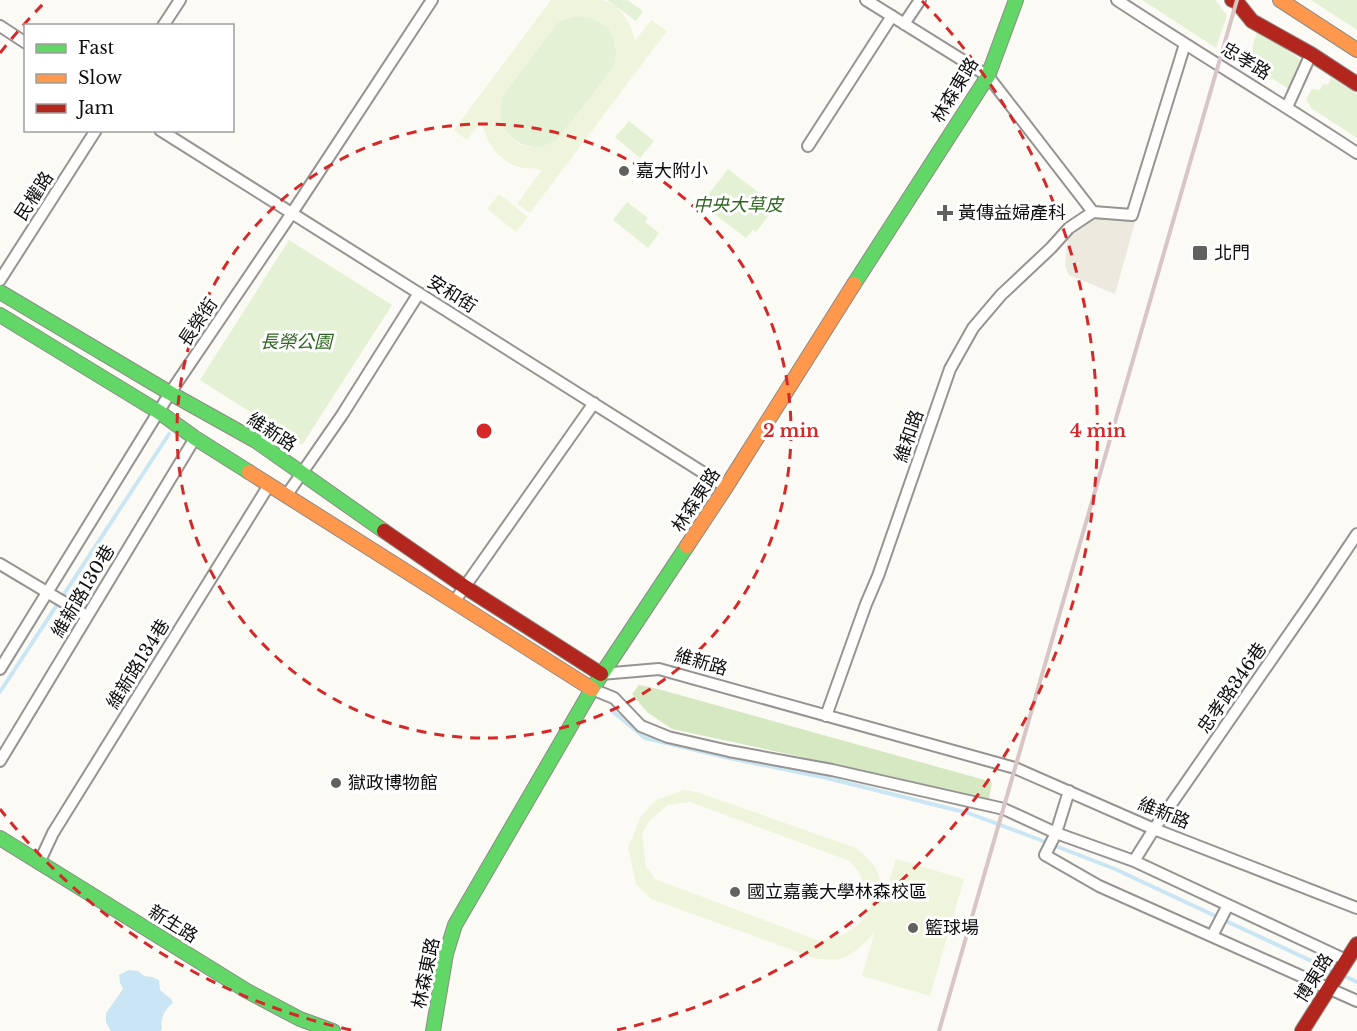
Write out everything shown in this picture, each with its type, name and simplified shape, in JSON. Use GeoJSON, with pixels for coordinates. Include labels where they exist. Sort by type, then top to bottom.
{"type":"FeatureCollection","features":[{"type":"Feature","properties":{"kind":"street"},"geometry":{"type":"LineString","coordinates":[[164,24],[180,0]]}},
{"type":"Feature","properties":{"kind":"street","name":"長榮街"},"geometry":{"type":"LineString","coordinates":[[0,669],[170,393],[432,0]]}},
{"type":"Feature","properties":{"kind":"street"},"geometry":{"type":"LineString","coordinates":[[866,0],[988,76],[1093,212],[1132,215],[1185,44]]}},
{"type":"Feature","properties":{"kind":"street"},"geometry":{"type":"LineString","coordinates":[[904,24],[920,0]]}},
{"type":"Feature","properties":{"kind":"street","name":"林森東路"},"geometry":{"type":"LineString","coordinates":[[433,1031],[446,954],[455,925],[601,674],[726,487],[988,76],[1016,0]]}},
{"type":"Feature","properties":{"kind":"street","name":"忠孝路"},"geometry":{"type":"LineString","coordinates":[[1117,0],[1357,153]]}},
{"type":"Feature","properties":{"kind":"street"},"geometry":{"type":"LineString","coordinates":[[1232,0],[1236,1],[1252,21],[1311,54],[1357,84]]}},
{"type":"Feature","properties":{"kind":"street"},"geometry":{"type":"LineString","coordinates":[[1280,0],[1357,50]]}},
{"type":"Feature","properties":{"kind":"street"},"geometry":{"type":"LineString","coordinates":[[808,146],[892,16]]}},
{"type":"Feature","properties":{"kind":"street"},"geometry":{"type":"LineString","coordinates":[[0,26],[24,42]]}},
{"type":"Feature","properties":{"kind":"street"},"geometry":{"type":"LineString","coordinates":[[1287,107],[1311,54]]}},
{"type":"Feature","properties":{"kind":"street","name":"民權路"},"geometry":{"type":"LineString","coordinates":[[0,280],[95,132]]}},
{"type":"Feature","properties":{"kind":"street","name":"安和街"},"geometry":{"type":"LineString","coordinates":[[163,132],[726,487]]}},
{"type":"Feature","properties":{"kind":"street","name":"維和路"},"geometry":{"type":"LineString","coordinates":[[826,716],[878,576],[950,369],[973,328],[1001,295],[1069,228],[1093,212]]}},
{"type":"Feature","properties":{"kind":"street","name":"維新路"},"geometry":{"type":"LineString","coordinates":[[0,292],[256,441],[465,586],[601,674],[659,669],[1015,768],[1154,829],[1357,908]]}},
{"type":"Feature","properties":{"kind":"street"},"geometry":{"type":"LineString","coordinates":[[286,496],[342,415],[419,293]]}},
{"type":"Feature","properties":{"kind":"street"},"geometry":{"type":"LineString","coordinates":[[0,315],[159,412],[195,438],[592,689],[614,698],[642,726],[668,737],[729,751],[832,770],[1004,808],[1056,833],[1134,861],[1346,960]]}},
{"type":"Feature","properties":{"kind":"street"},"geometry":{"type":"LineString","coordinates":[[454,602],[594,403]]}},
{"type":"Feature","properties":{"kind":"street","name":"維新路130巷"},"geometry":{"type":"LineString","coordinates":[[0,761],[195,438]]}},
{"type":"Feature","properties":{"kind":"street","name":"維新路134巷"},"geometry":{"type":"LineString","coordinates":[[39,863],[56,828],[269,485]]}},
{"type":"Feature","properties":{"kind":"street","name":"忠孝路346巷"},"geometry":{"type":"LineString","coordinates":[[1134,861],[1357,534]]}},
{"type":"Feature","properties":{"kind":"street"},"geometry":{"type":"LineString","coordinates":[[0,564],[87,616]]}},
{"type":"Feature","properties":{"kind":"street"},"geometry":{"type":"LineString","coordinates":[[1069,792],[1056,833],[1045,855],[1099,886],[1357,1001]]}},
{"type":"Feature","properties":{"kind":"street","name":"新生路"},"geometry":{"type":"LineString","coordinates":[[0,838],[237,985],[282,1011],[333,1031]]}},
{"type":"Feature","properties":{"kind":"street"},"geometry":{"type":"LineString","coordinates":[[1212,936],[1228,905]]}},
{"type":"Feature","properties":{"kind":"street","name":"博東路"},"geometry":{"type":"LineString","coordinates":[[1302,1031],[1357,944]]}},
{"type":"Feature","properties":{"kind":"green space"},"geometry":{"type":"Polygon","coordinates":[[[551,0],[609,2],[624,16],[635,41],[651,20],[667,31],[530,213],[517,204],[541,171],[519,167],[499,155],[489,143],[482,121],[467,140],[454,130],[551,0]],[[576,16],[557,23],[502,96],[500,110],[506,132],[522,145],[532,147],[557,140],[614,67],[616,46],[610,30],[604,24],[587,17],[576,16]]]}},
{"type":"Feature","properties":{"kind":"green space"},"geometry":{"type":"Polygon","coordinates":[[[607,0],[627,0],[643,11],[636,21],[607,0]]]}},
{"type":"Feature","properties":{"kind":"green space"},"geometry":{"type":"Polygon","coordinates":[[[1142,0],[1215,0],[1227,15],[1216,48],[1142,0]]]}},
{"type":"Feature","properties":{"kind":"green space"},"geometry":{"type":"Polygon","coordinates":[[[1311,0],[1357,0],[1357,30],[1311,0]]]}},
{"type":"Feature","properties":{"kind":"green space"},"geometry":{"type":"Polygon","coordinates":[[[576,16],[596,20],[610,30],[616,46],[614,67],[557,140],[539,147],[521,144],[507,133],[502,124],[500,112],[502,96],[557,23],[576,16]]]}},
{"type":"Feature","properties":{"kind":"green space"},"geometry":{"type":"Polygon","coordinates":[[[1258,29],[1301,60],[1289,89],[1249,64],[1258,29]]]}},
{"type":"Feature","properties":{"kind":"green space"},"geometry":{"type":"Polygon","coordinates":[[[1331,78],[1357,94],[1357,138],[1311,108],[1306,99],[1312,89],[1320,90],[1323,84],[1328,85],[1331,78]]]}},
{"type":"Feature","properties":{"kind":"green space"},"geometry":{"type":"Polygon","coordinates":[[[629,121],[654,141],[640,158],[615,137],[629,121]]]}},
{"type":"Feature","properties":{"kind":"green space","name":"中央大草皮"},"geometry":{"type":"Polygon","coordinates":[[[728,169],[770,201],[773,210],[756,232],[753,230],[746,238],[701,204],[728,169]]]}},
{"type":"Feature","properties":{"kind":"green space"},"geometry":{"type":"Polygon","coordinates":[[[499,194],[528,217],[516,232],[487,209],[499,194]]]}},
{"type":"Feature","properties":{"kind":"green space"},"geometry":{"type":"Polygon","coordinates":[[[627,202],[648,218],[645,222],[659,233],[648,248],[613,220],[627,202]]]}},
{"type":"Feature","properties":{"kind":"green space","name":"長榮公園"},"geometry":{"type":"Polygon","coordinates":[[[289,240],[392,305],[302,445],[200,380],[289,240]]]}},
{"type":"Feature","properties":{"kind":"green space"},"geometry":{"type":"Polygon","coordinates":[[[639,685],[992,782],[988,804],[862,770],[672,729],[647,712],[632,694],[639,685]]]}},
{"type":"Feature","properties":{"kind":"green space"},"geometry":{"type":"Polygon","coordinates":[[[684,790],[697,792],[856,848],[869,859],[876,870],[884,898],[896,859],[964,879],[930,996],[862,976],[875,931],[846,957],[817,959],[651,899],[636,884],[628,848],[641,816],[656,800],[684,790]],[[690,802],[668,805],[651,819],[642,834],[646,866],[655,879],[820,941],[837,937],[851,930],[862,920],[872,904],[860,874],[850,861],[690,802]]]}},
{"type":"Feature","properties":{"kind":"shaded area"},"geometry":{"type":"Polygon","coordinates":[[[1093,212],[1137,215],[1115,294],[1069,275],[1065,265],[1069,228],[1093,212]]]}},
{"type":"Feature","properties":{"kind":"water"},"geometry":{"type":"Polygon","coordinates":[[[129,970],[138,971],[144,976],[159,980],[160,990],[171,999],[173,1003],[167,1008],[162,1018],[162,1030],[111,1031],[106,1022],[106,1013],[123,989],[119,975],[129,970]]]}},
{"type":"Feature","properties":{"kind":"waterway"},"geometry":{"type":"LineString","coordinates":[[0,692],[169,434]]}},
{"type":"Feature","properties":{"kind":"waterway"},"geometry":{"type":"LineString","coordinates":[[611,710],[645,738],[827,778],[968,813],[1115,869],[1335,972]]}},
{"type":"Feature","properties":{"kind":"waterway"},"geometry":{"type":"LineString","coordinates":[[1342,975],[1357,982]]}},
{"type":"Feature","properties":{"kind":"railway"},"geometry":{"type":"LineString","coordinates":[[939,1031],[1237,0]]}},
{"type":"Feature","properties":{"kind":"traffic: fast"},"geometry":{"type":"LineString","coordinates":[[854,284],[988,76],[1016,0]]}},
{"type":"Feature","properties":{"kind":"traffic: fast"},"geometry":{"type":"LineString","coordinates":[[0,292],[256,441],[384,531]]}},
{"type":"Feature","properties":{"kind":"traffic: fast"},"geometry":{"type":"LineString","coordinates":[[0,315],[159,412],[249,472]]}},
{"type":"Feature","properties":{"kind":"traffic: fast"},"geometry":{"type":"LineString","coordinates":[[433,1031],[446,954],[455,925],[592,689],[687,546]]}},
{"type":"Feature","properties":{"kind":"traffic: fast"},"geometry":{"type":"LineString","coordinates":[[0,838],[247,991],[300,1019],[333,1031]]}},
{"type":"Feature","properties":{"kind":"traffic: slow"},"geometry":{"type":"LineString","coordinates":[[1280,0],[1357,50]]}},
{"type":"Feature","properties":{"kind":"traffic: slow"},"geometry":{"type":"LineString","coordinates":[[687,546],[854,284]]}},
{"type":"Feature","properties":{"kind":"traffic: slow"},"geometry":{"type":"LineString","coordinates":[[249,472],[592,689]]}},
{"type":"Feature","properties":{"kind":"traffic: jam"},"geometry":{"type":"LineString","coordinates":[[1232,0],[1236,1],[1252,21],[1311,54],[1357,84]]}},
{"type":"Feature","properties":{"kind":"traffic: jam"},"geometry":{"type":"LineString","coordinates":[[384,531],[465,587],[601,674]]}},
{"type":"Feature","properties":{"kind":"traffic: jam"},"geometry":{"type":"LineString","coordinates":[[1302,1031],[1357,944]]}},
{"type":"Feature","properties":{"kind":"place","name":"嘉大附小"},"geometry":{"type":"Point","coordinates":[624,171]}},
{"type":"Feature","properties":{"kind":"place","name":"黃傳益婦產科"},"geometry":{"type":"Point","coordinates":[945,213]}},
{"type":"Feature","properties":{"kind":"place","name":"北門"},"geometry":{"type":"Point","coordinates":[1200,253]}},
{"type":"Feature","properties":{"kind":"place","name":"獄政博物館"},"geometry":{"type":"Point","coordinates":[336,783]}},
{"type":"Feature","properties":{"kind":"place","name":"國立嘉義大學林森校區"},"geometry":{"type":"Point","coordinates":[735,892]}},
{"type":"Feature","properties":{"kind":"place","name":"籃球場"},"geometry":{"type":"Point","coordinates":[913,928]}}]}
